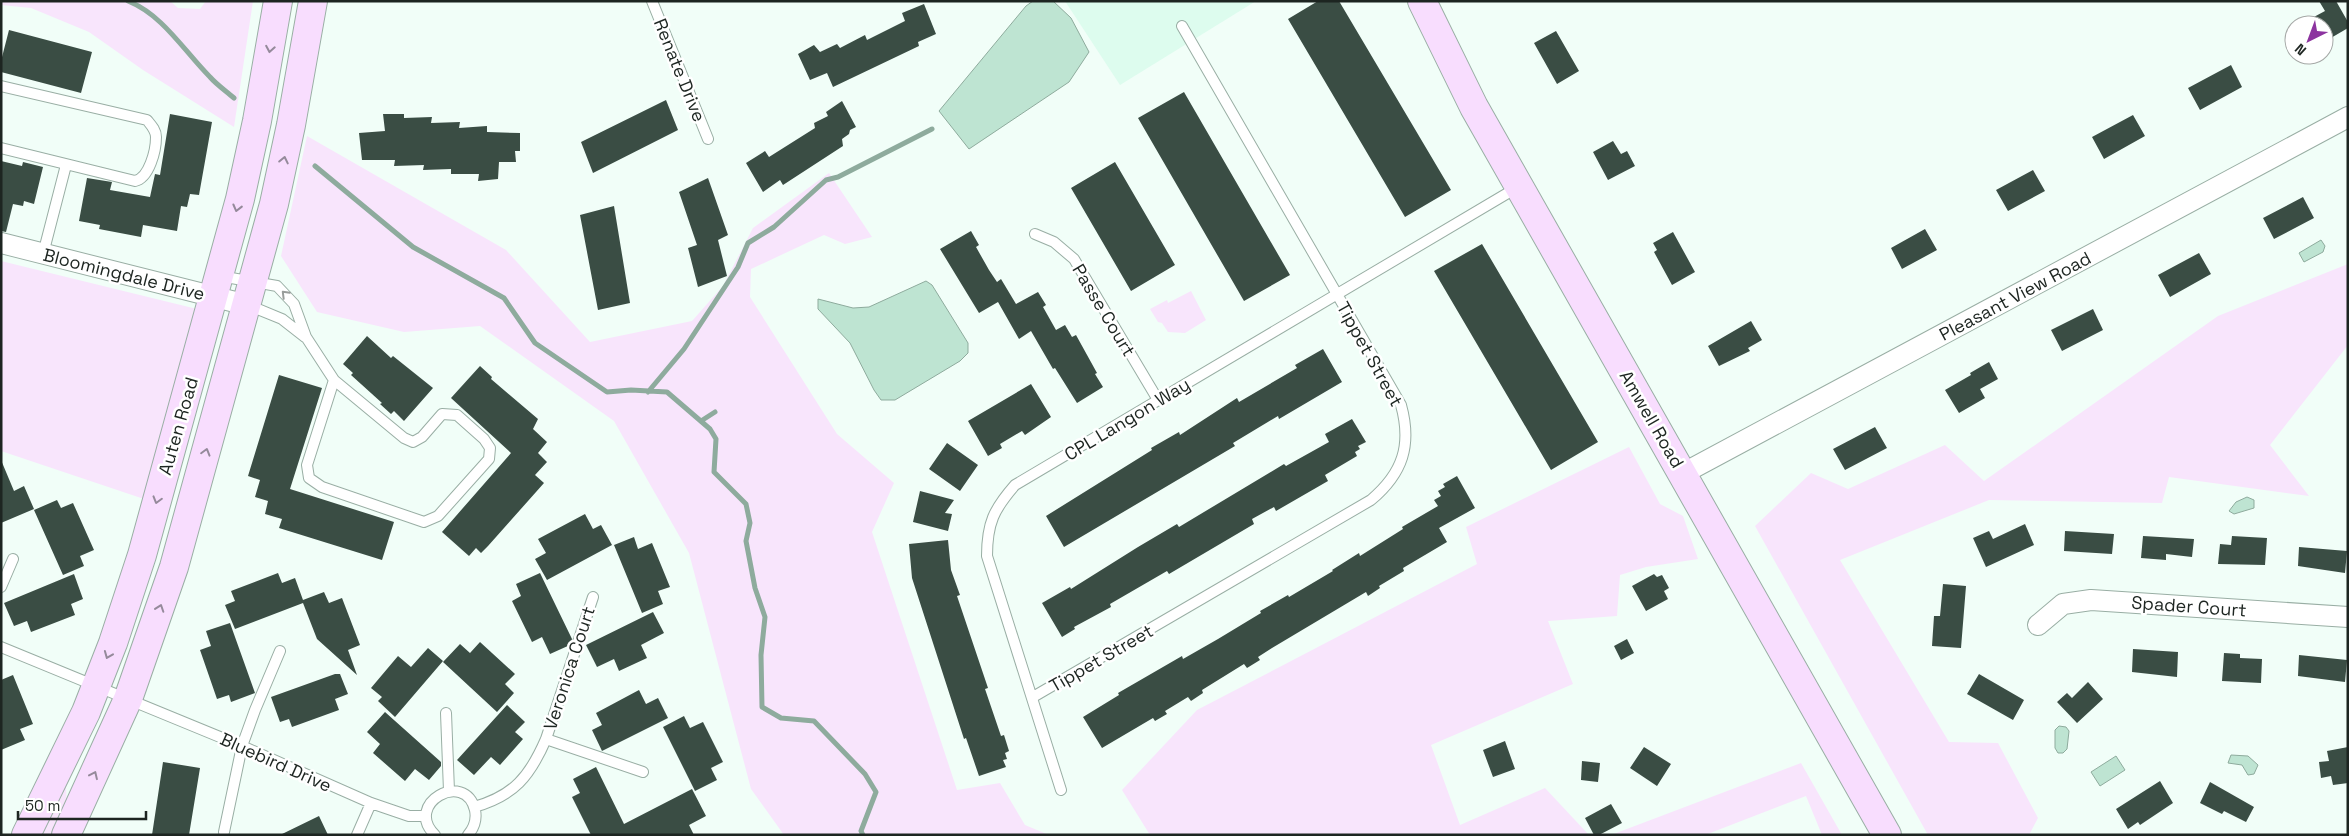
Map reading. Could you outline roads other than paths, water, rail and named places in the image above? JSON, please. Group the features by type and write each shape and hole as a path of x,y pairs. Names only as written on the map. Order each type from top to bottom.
{"street":[{"name":"Auten Road","path":"26,835 55,777 96,686 142,556 217,286 257,121 278,1"},
{"name":"Auten Road","path":"66,835 128,699 174,567 274,204 291,125 313,1"},
{"name":"Amwell Road","path":"1422,1 1474,107 1886,835"},
{"name":"Pleasant View Road","path":"1682,474 2348,116"},
{"name":"Bloomingdale Drive","path":"1,243 43,254 250,293"},
{"name":"Spader Court","path":"2038,625 2063,604 2091,600 2348,617"}],"lane":[{"name":"Renate Drive","path":"652,1 708,139"},
{"name":"Tippet Street","path":"1033,697 1371,500 1385,488 1395,474 1403,456 1405,422 1401,405 1182,26"},
{"path":"1,86 147,120 154,128 156,137 147,174 142,180 135,181 1,148"},
{"path":"43,254 66,165"},
{"name":"CPL Langon Way","path":"1062,790 987,556 987,535 998,504 1015,485 1519,186"},
{"name":"Passe Court","path":"1035,234 1054,242 1074,259 1158,400"},
{"path":"250,293 276,286 294,304 306,337 334,380 404,438 412,442 422,437 442,414 457,415 484,439 490,448 489,459 438,516 424,522 322,486 309,478 307,465 334,380"},
{"path":"250,293 306,337"},
{"path":"1,587 13,558"},
{"name":"Veronica Court","path":"546,739 593,597"},
{"name":"Bluebird Drive","path":"1,647 242,746 371,803 409,816 426,816"},
{"path":"224,832 242,746 280,652"},
{"path":"446,714 449,791"},
{"path":"474,808 492,803 509,793 521,782 537,760 546,739 643,772"},
{"path":"435,835 427,824 427,809 435,796 449,791 464,795 474,808 475,824 468,835"},
{"path":"357,835 371,803"}],"waterway":[{"path":"128,1 141,7 162,24 200,67 234,98"},
{"path":"648,392 684,349 738,267 748,243 774,227 826,180 838,177 932,129"},
{"path":"315,166 413,247 504,298 535,343 607,392 631,390 667,392 710,429 716,439 714,472 746,504 750,523 746,541 755,588 765,617 761,655 762,707 781,718 814,721 865,774 876,792 861,831 863,835"},
{"path":"701,421 715,412"}]}
